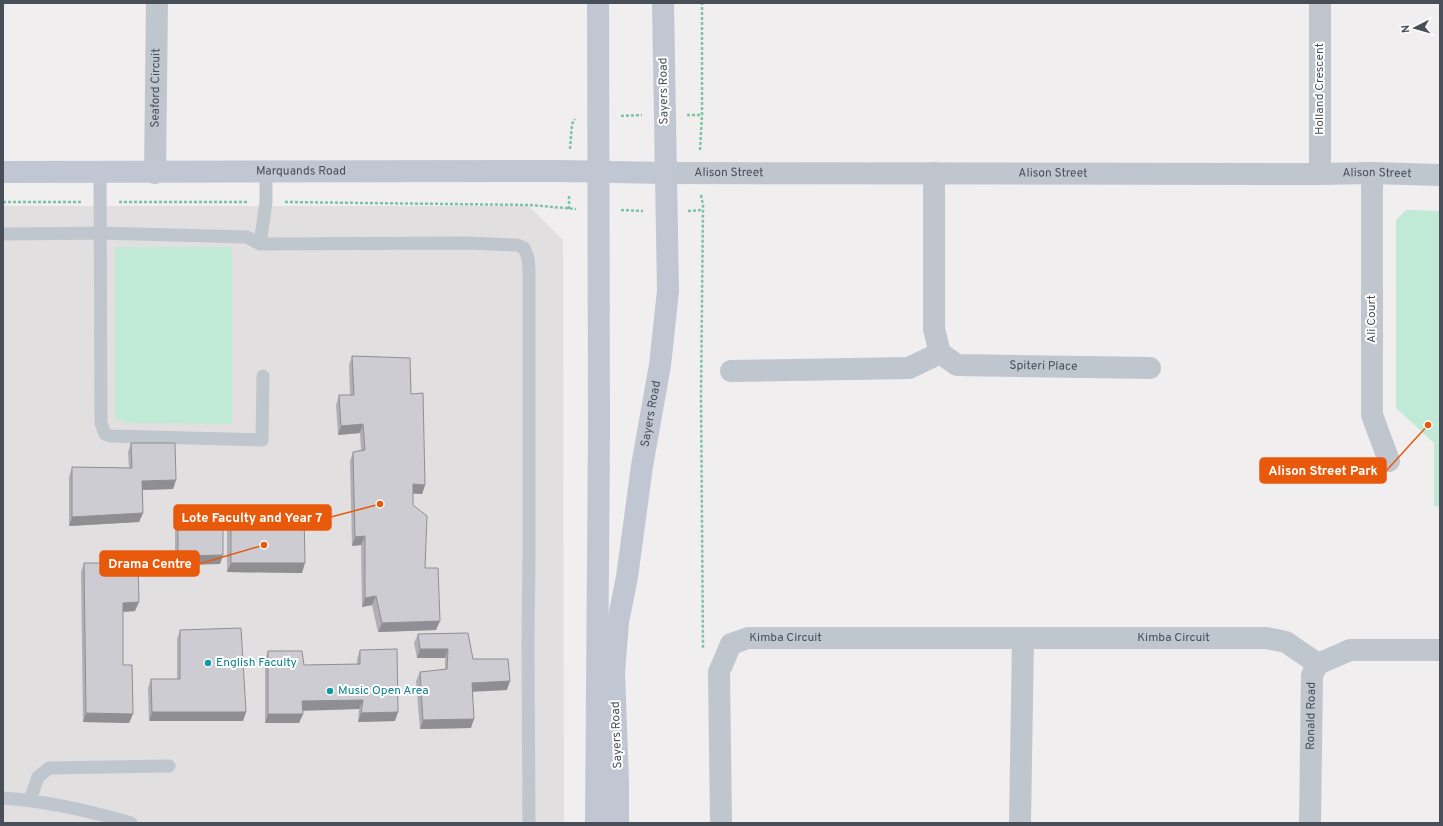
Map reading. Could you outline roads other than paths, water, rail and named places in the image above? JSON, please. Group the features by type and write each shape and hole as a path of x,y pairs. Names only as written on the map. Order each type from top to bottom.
{"main road":[{"name":"Sayers Road","path":"596,823 599,437 598,3"},
{"name":"Sayers Road","path":"618,823 614,672 618,622 627,577 642,466 660,365 668,291 663,3"},
{"name":"Marquands Road","path":"3,172 665,172"},
{"path":"608,823 608,717 614,672"}],"street":[{"name":"Seaford Circuit","path":"155,173 157,3"},
{"name":"Holland Crescent","path":"1320,3 1320,174"},
{"name":"Alison Street","path":"665,172 1372,173 1440,176"},
{"path":"731,370 909,368 940,353 934,329 934,173"},
{"name":"Ali Court","path":"1372,173 1372,415 1389,461"},
{"name":"Spiteri Place","path":"940,353 957,365 1150,368"},
{"name":"Kimba Circuit","path":"721,823 719,672 731,644 748,638 1266,638 1286,642 1318,664"},
{"path":"1020,823 1023,639"},
{"name":"Ronald Road","path":"1310,823 1312,675 1318,664 1350,650 1440,650"}],"lane":[{"path":"100,172 101,423 105,434 111,436 262,440 263,376"},
{"path":"260,244 266,202 266,172"},
{"path":"3,234 100,233 246,237 260,244 468,243 517,245 524,248 528,258 529,269 529,823"},
{"path":"30,800 38,776 49,768 169,766"},
{"path":"3,798 30,800 131,823"}],"place":[{"name":"Alison Street Park","path":"1428,425"},
{"name":"Lote Faculty and Year 7","path":"380,504"},
{"name":"Drama Centre","path":"264,545"},
{"name":"English Faculty","path":"208,663"},
{"name":"Music Open Area","path":"330,691"}]}
